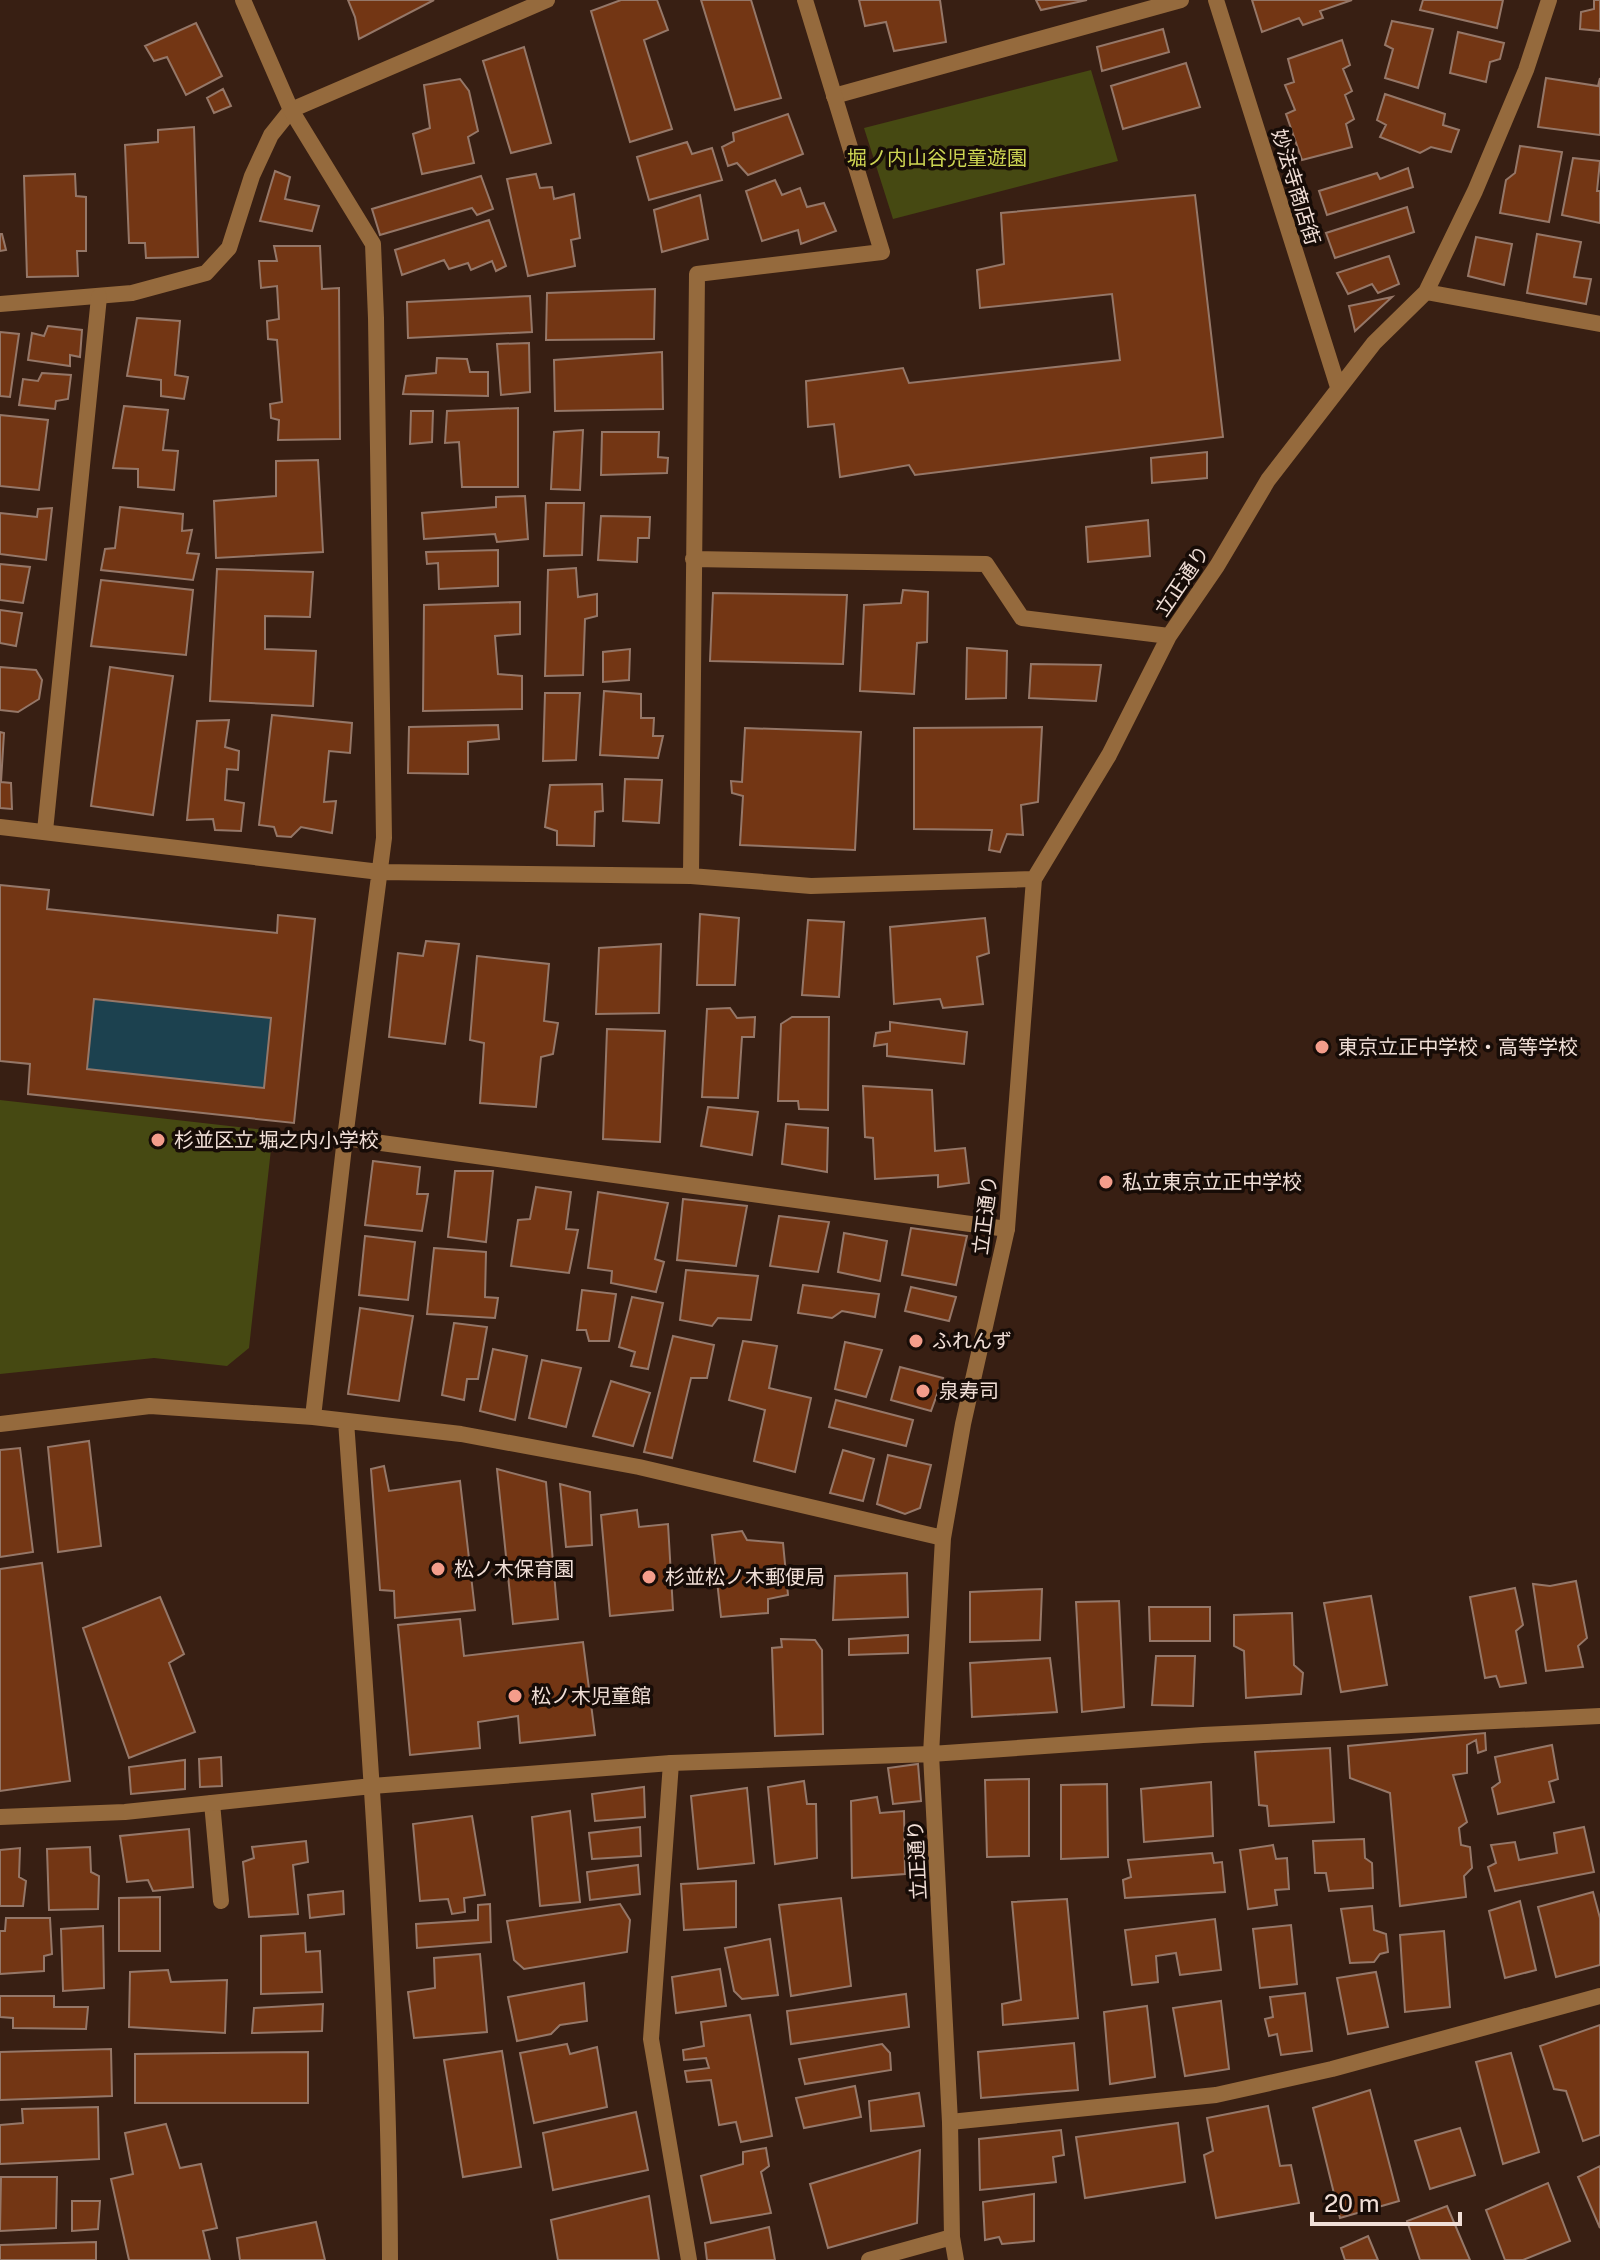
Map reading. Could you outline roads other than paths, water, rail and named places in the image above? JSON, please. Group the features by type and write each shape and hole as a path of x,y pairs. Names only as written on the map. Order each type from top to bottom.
{"street":[{"path":"243,0 291,110 373,244 384,838 313,1417"},
{"path":"0,304 132,293 206,273 229,248 252,176 271,135 291,110 547,0"},
{"path":"691,876 697,274 882,252 805,0"},
{"path":"834,96 1181,0"},
{"name":"妙法寺商店街","path":"1216,0 1338,387"},
{"name":"立正通り","path":"960,2258 952,2237 950,2122 931,1754 943,1538 963,1424 1007,1229 1034,879 1109,755 1169,636 1217,566 1268,480 1374,343 1426,292 1475,191 1526,70 1549,0"},
{"path":"1426,292 1600,324"},
{"path":"45,831 99,297"},
{"path":"693,559 986,564 1022,618 1169,636"},
{"path":"0,827 380,872 691,876 811,886 1034,879"},
{"path":"345,1138 1007,1229"},
{"path":"0,1424 150,1406 313,1417 461,1434 639,1467 943,1538"},
{"path":"346,1421 372,1786 390,2152 390,2260"},
{"path":"0,1817 125,1812 372,1786 671,1763 931,1754 1203,1735 1600,1716"},
{"path":"671,1763 651,2039 689,2260"},
{"path":"212,1803 221,1901"},
{"path":"950,2122 1216,2095 1332,2069 1600,1996"},
{"path":"869,2260 952,2237"}],"water":[{"path":"94,999 271,1018 264,1088 87,1069"}],"place":[{"name":"東京立正中学校・高等学校","path":"1322,1047"},
{"name":"杉並区立 堀之内小学校","path":"158,1140"},
{"name":"私立東京立正中学校","path":"1106,1182"},
{"name":"ふれんず","path":"916,1341"},
{"name":"泉寿司","path":"923,1391"},
{"name":"松ノ木保育園","path":"438,1569"},
{"name":"杉並松ノ木郵便局","path":"649,1577"},
{"name":"松ノ木児童館","path":"515,1696"}],"park label":[{"name":"堀ノ内山谷児童遊園","path":"937,158"}]}
